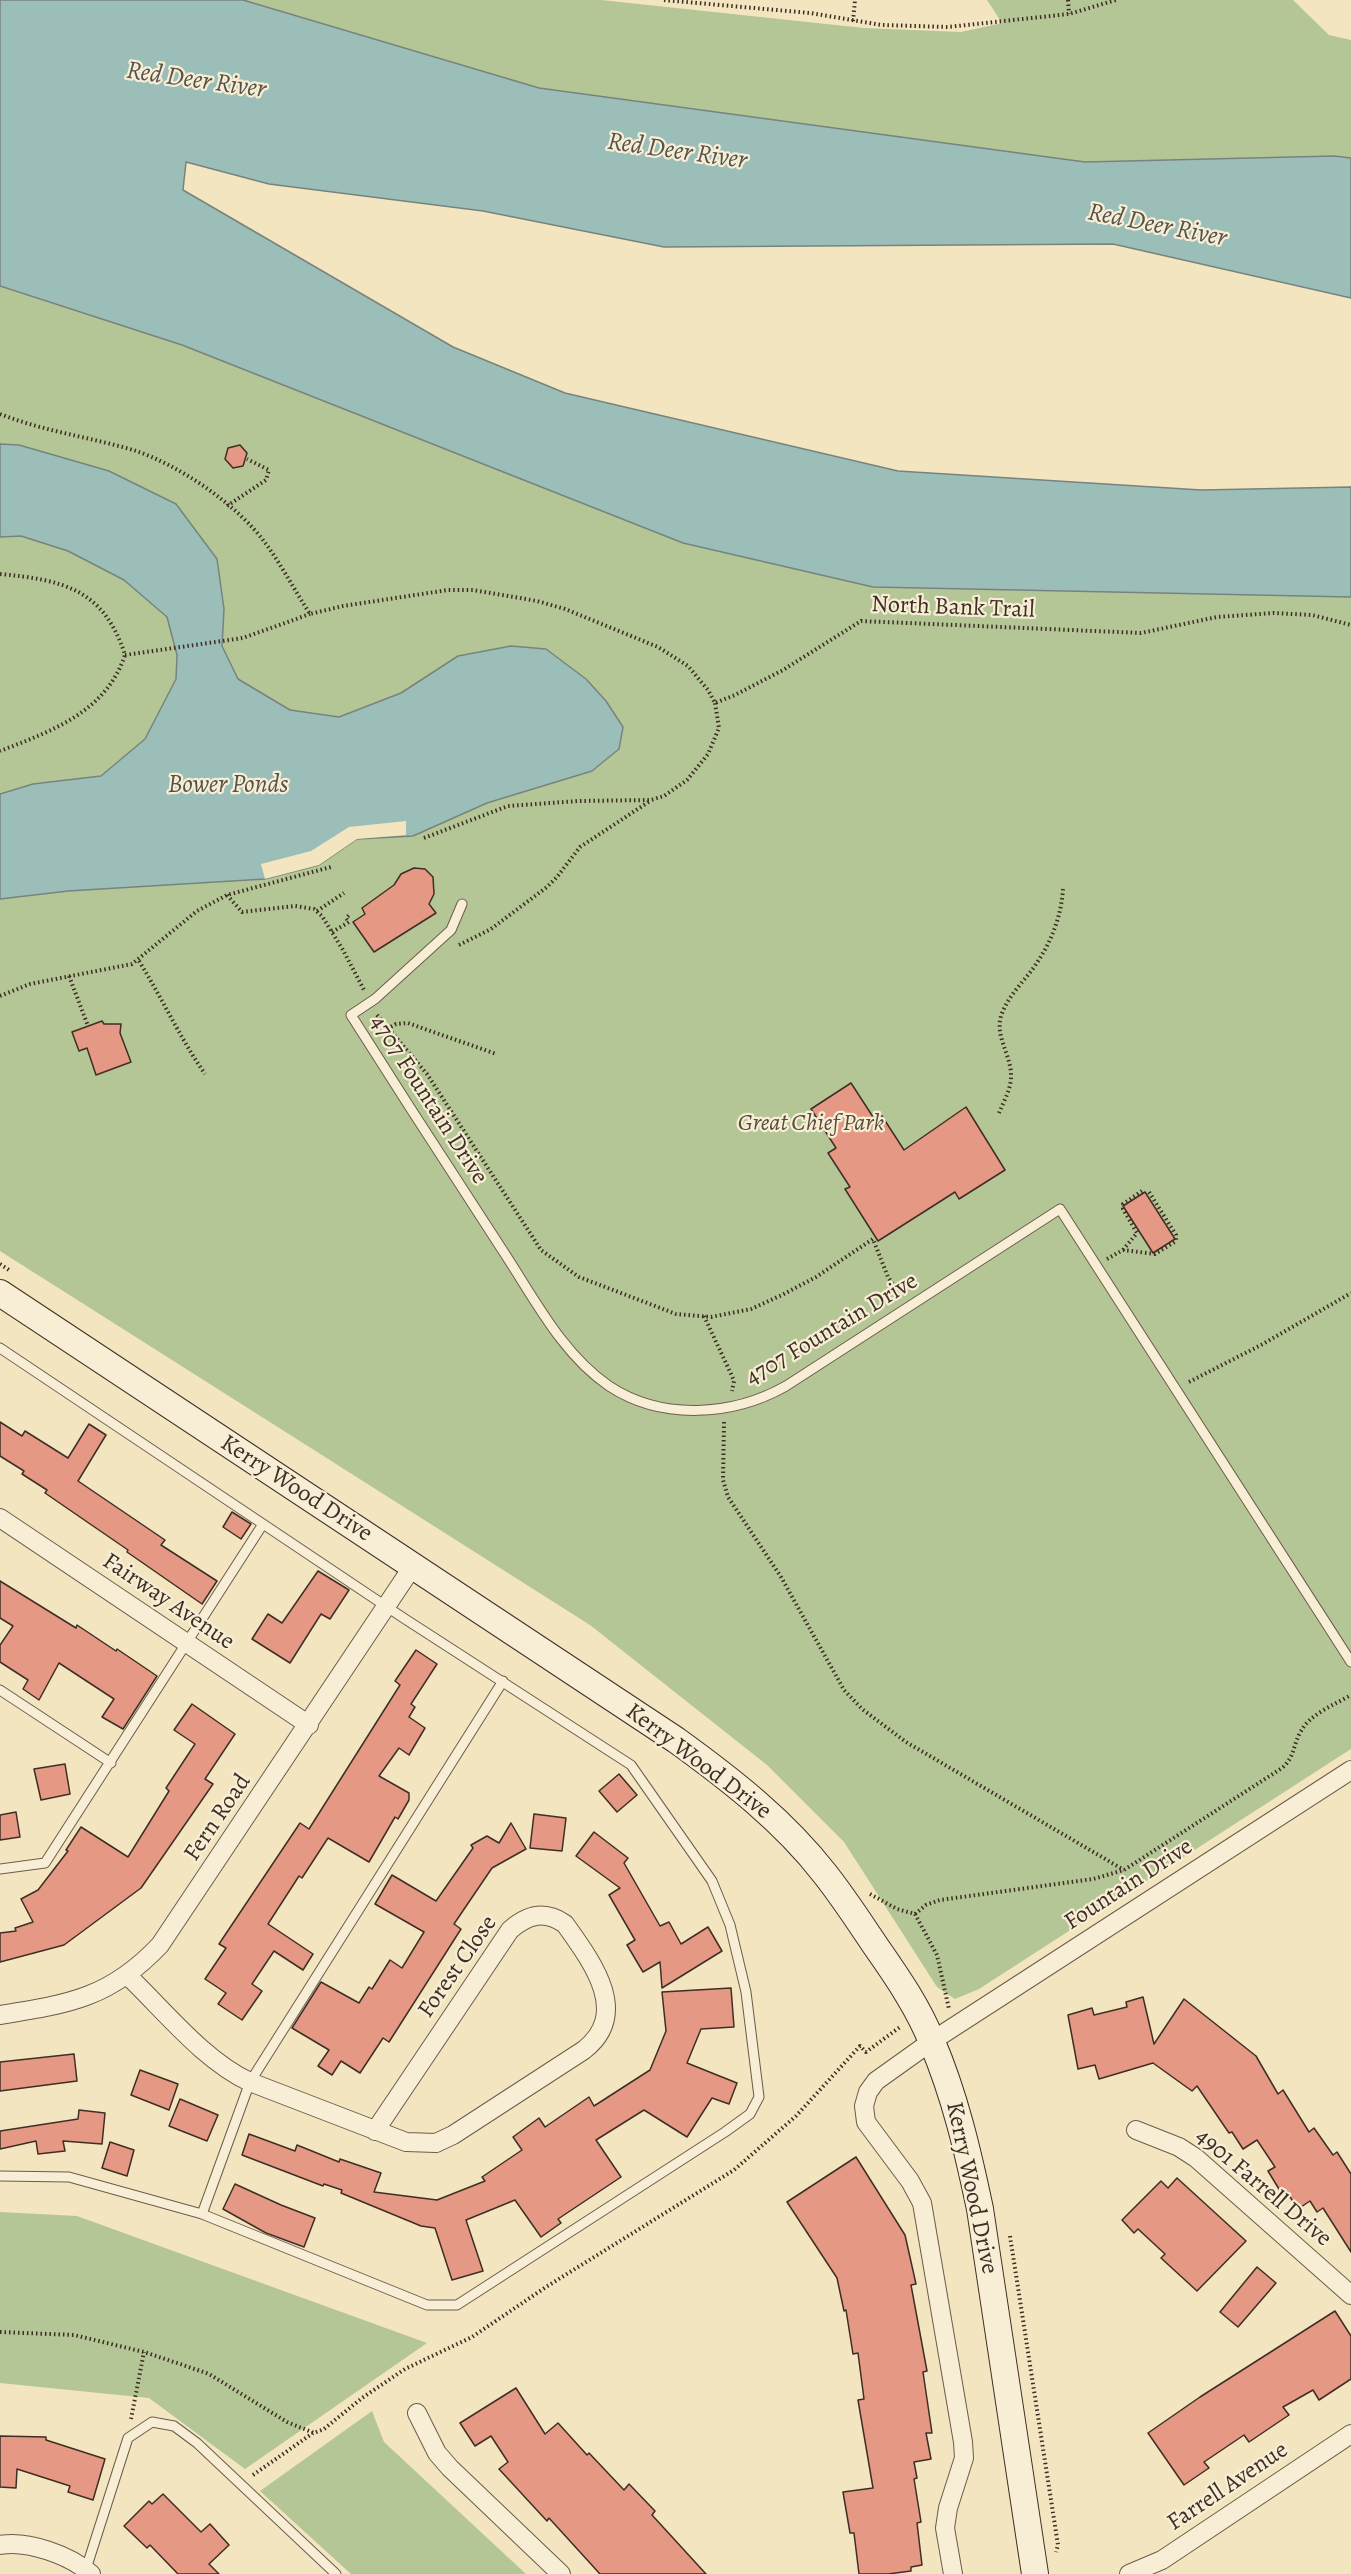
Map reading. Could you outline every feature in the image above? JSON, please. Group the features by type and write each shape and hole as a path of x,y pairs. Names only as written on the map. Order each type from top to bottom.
{"street":[{"name":"Kerry Wood Drive","path":"0,1293 676,1740 742,1789 790,1835 825,1873 919,2014 950,2088 980,2209 1035,2574"},
{"name":"Fairway Avenue","path":"0,1518 309,1725"},
{"name":"Fern Road","path":"0,2014 68,2004 98,1992 127,1975 147,1959 173,1928 413,1566"},
{"name":"Fountain Drive","path":"952,2574 945,2528 948,2508 964,2458 963,2442 922,2203 910,2181 866,2122 864,2106 868,2092 876,2081 932,2041 1351,1770"},
{"name":"Forest Close","path":"127,1975 212,2057 250,2082 406,2142 426,2144 444,2140 592,2044 604,2026 607,2003 598,1978 566,1924 556,1918 539,1915 529,1917 510,1930 375,2130"},
{"name":"4901 Farrell Drive","path":"1136,2130 1179,2147 1196,2158 1351,2295"},
{"path":"417,2414 437,2452 450,2468 561,2574"},
{"name":"Farrell Avenue","path":"1129,2574 1162,2560 1351,2434"},
{"path":"0,2545 11,2543 28,2545 54,2553 88,2572"}],"lane":[{"name":"4707 Fountain Drive","path":"462,904 451,930 370,1002 351,1015 535,1300 574,1354 601,1380 629,1396 679,1410 727,1408 760,1400 1060,1209 1351,1662"},
{"path":"0,1348 387,1606 631,1765 712,1881 730,1924 746,1992 759,2097 750,2114 616,2204 457,2305 427,2305 202,2214 69,2177 0,2176"},
{"path":"0,1869 45,1863 263,1524"},
{"path":"202,2214 250,2082 503,1681"},
{"path":"0,1690 111,1763"},
{"path":"88,2572 128,2438 152,2422 174,2426 197,2443 336,2574"}],"path":[{"path":"664,0 810,13 882,25 948,27 1069,14 1116,0"},
{"path":"853,21 855,0"},
{"path":"1068,0 1069,14"},
{"path":"0,414 23,423 157,458 202,486 252,527 266,544 310,614"},
{"path":"227,506 266,480 269,470 247,459"},
{"path":"0,574 30,577 54,583 96,603 114,627 125,655 117,674 96,703 87,710 55,729 0,751"},
{"path":"125,655 249,636 310,614 343,606 448,590 473,590 537,601 574,612 664,650 688,666 708,690 715,703 718,728 708,754 681,785 664,796 651,800 580,846 551,883 491,929 453,947"},
{"name":"North Bank Trail","path":"715,703 783,670 861,621 1141,633 1217,616 1274,613 1312,615 1351,625"},
{"path":"424,838 508,806 578,801 651,800"},
{"path":"0,996 30,984 132,964 183,921 227,895 331,867"},
{"path":"999,1113 1011,1076 1009,1060 999,1028 1002,1012 1010,997 1032,969 1058,922 1063,889"},
{"path":"317,911 344,893"},
{"path":"227,895 238,910 247,913 295,906 317,911 332,932 387,1029 427,1074 541,1250 579,1277 676,1314 711,1317 740,1312 764,1304 800,1287 873,1239 888,1277 907,1308"},
{"path":"332,932 349,922 346,918 349,915"},
{"path":"138,961 162,998 186,1046 205,1074"},
{"path":"69,976 88,1026"},
{"path":"387,1029 396,1024 408,1023 496,1054"},
{"path":"1096,1265 1123,1250 1137,1233 1123,1209 1123,1204 1142,1191"},
{"path":"1123,1250 1155,1254 1177,1240 1149,1192"},
{"path":"1176,1392 1189,1382 1263,1344 1351,1293"},
{"path":"704,1316 734,1381 724,1423 723,1480 728,1497 781,1577 844,1690 862,1709 906,1742 1124,1870"},
{"path":"946,1998 937,1955 915,1914 926,1905 951,1898 1094,1879 1124,1870 1282,1768 1293,1756 1299,1734 1306,1724 1351,1695"},
{"path":"128,2438 144,2352"},
{"path":"240,2484 314,2433"}],"green space":[{"path":"243,0 601,0 864,28 961,32 1002,23 987,0 1293,0 1329,35 1351,40 1351,158 1334,156 1085,162 539,88"},
{"name":"Great Chief Park","path":"0,286 182,345 683,543 873,587 1351,597 1351,1749 979,1989 955,1999 937,1987 844,1842 767,1765 590,1625 0,1251"},
{"path":"0,2212 77,2216 427,2343 245,2469 149,2398 0,2383"},
{"path":"372,2411 384,2442 526,2574 351,2574 260,2491"}],"water":[{"name":"Red Deer River","path":"0,0 243,0 539,88 1085,162 1334,156 1351,158 1351,298 1113,244 664,247 483,211 269,184 186,162 183,190 453,347 565,393 898,471 1201,490 1351,487 1351,597 873,587 683,543 182,345 0,286"},
{"name":"Bower Ponds","path":"0,444 19,445 109,471 176,504 217,559 224,609 222,646 238,679 290,710 339,717 401,693 458,656 511,646 546,649 586,679 606,701 623,727 619,749 592,771 487,803 413,836 357,839 319,865 265,879 68,891 0,899 0,794 33,784 101,776 145,739 176,679 177,655 167,617 124,580 68,551 21,536 0,537"}],"pier":[{"path":"406,821 406,835 357,839 319,865 265,879 261,864 311,851 349,827"}],"building":[{"path":"240,445 247,453 243,466 233,468 225,459 228,448"},
{"path":"414,868 425,869 433,877 434,894 429,904 436,913 374,952 353,922 365,914 362,908 394,885 401,874"},
{"path":"102,1021 104,1024 121,1024 120,1033 131,1062 96,1075 87,1048 79,1051 72,1032"},
{"path":"851,1083 875,1120 882,1116 904,1150 966,1107 1005,1170 959,1199 955,1192 878,1241 845,1189 850,1187 828,1153 836,1148 811,1109"},
{"path":"1145,1192 1175,1239 1153,1253 1123,1206"},
{"path":"0,1422 22,1436 25,1431 68,1458 89,1424 106,1435 78,1481 165,1540 161,1545 217,1581 202,1604 45,1493 47,1490 22,1474 24,1471 0,1456"},
{"path":"232,1512 251,1524 241,1539 223,1527"},
{"path":"318,1571 349,1590 330,1619 321,1614 290,1663 252,1639 268,1614 282,1623"},
{"path":"0,1581 76,1628 77,1625 116,1651 117,1649 157,1676 123,1729 102,1717 114,1699 59,1663 39,1700 23,1689 28,1680 0,1662 0,1645 13,1626 0,1618"},
{"path":"416,1650 437,1664 411,1704 415,1707 409,1717 425,1728 409,1755 399,1748 379,1776 409,1793 409,1800 398,1819 395,1817 369,1862 328,1838 302,1878 299,1876 268,1924 313,1954 303,1970 274,1951 252,1984 262,1991 242,2020 218,2004 226,1993 205,1979 226,1948 219,1944 300,1823 309,1829 400,1685 395,1681"},
{"path":"192,1704 235,1734 205,1779 213,1784 141,1888 64,1945 0,1962 0,1933 16,1931 15,1928 33,1922 21,1899 38,1890 68,1851 66,1850 81,1827 128,1857 169,1791 166,1788 195,1744 174,1730"},
{"path":"65,1764 70,1794 41,1800 34,1769"},
{"path":"619,1774 637,1795 617,1812 599,1791"},
{"path":"16,1812 20,1837 0,1840 0,1815"},
{"path":"534,1814 566,1818 562,1851 530,1848"},
{"path":"511,1823 526,1849 492,1868 454,1924 461,1929 389,2042 383,2038 360,2073 341,2061 332,2075 318,2066 329,2050 292,2028 321,1982 359,2003 369,1987 372,1989 390,1960 402,1968 424,1932 375,1904 392,1875 436,1901 473,1848 471,1845 487,1836 499,1843"},
{"path":"594,1832 628,1858 624,1863 660,1926 669,1922 681,1944 708,1927 722,1951 662,1988 660,1962 643,1972 627,1945 635,1940 609,1895 620,1888 576,1856"},
{"path":"731,1988 734,2027 701,2029 687,2063 737,2083 729,2104 712,2098 687,2137 644,2110 596,2140 621,2177 558,2219 561,2223 541,2237 515,2200 466,2220 483,2271 452,2280 435,2228 421,2226 341,2193 342,2190 324,2184 323,2186 242,2155 249,2134 295,2151 297,2145 339,2162 340,2159 381,2173 374,2192 437,2200 485,2181 482,2177 522,2150 513,2137 539,2118 545,2127 589,2097 594,2106 650,2070 666,2031 662,1992"},
{"path":"1143,1997 1154,2044 1184,1999 1256,2056 1278,2094 1283,2090 1309,2132 1314,2128 1333,2155 1337,2152 1351,2174 1351,2252 1323,2208 1317,2212 1310,2201 1298,2209 1286,2191 1282,2194 1268,2171 1275,2167 1257,2140 1243,2149 1232,2132 1229,2133 1197,2086 1192,2091 1153,2063 1099,2079 1095,2065 1078,2069 1068,2015 1092,2008 1094,2015 1127,2007 1126,2002"},
{"path":"74,2054 77,2081 0,2091 0,2062"},
{"path":"140,2070 178,2084 169,2110 131,2095"},
{"path":"180,2099 218,2115 207,2141 169,2126"},
{"path":"79,2110 105,2113 102,2144 63,2141 65,2151 38,2154 36,2141 0,2149 0,2131 78,2119"},
{"path":"110,2142 134,2150 127,2176 102,2168"},
{"path":"856,2157 905,2235 916,2284 911,2285 927,2371 923,2372 932,2433 926,2433 931,2459 914,2462 917,2478 914,2479 921,2522 917,2523 922,2565 911,2567 911,2571 888,2574 859,2574 854,2533 850,2533 843,2492 873,2488 858,2400 864,2399 858,2353 853,2354 846,2310 844,2311 837,2278 787,2202"},
{"path":"1177,2178 1246,2241 1197,2291 1161,2258 1165,2254 1138,2229 1134,2233 1122,2220 1161,2181 1168,2188"},
{"path":"235,2184 315,2218 304,2247 266,2233 223,2209"},
{"path":"1257,2267 1276,2283 1238,2327 1220,2312"},
{"path":"1335,2311 1351,2336 1351,2379 1319,2400 1313,2390 1283,2407 1289,2415 1249,2442 1244,2435 1204,2462 1209,2468 1184,2485 1148,2433"},
{"path":"516,2388 545,2434 558,2423 624,2490 629,2484 655,2511 652,2515 706,2574 600,2574 549,2518 547,2521 499,2469 508,2462 491,2436 475,2446 460,2423"},
{"path":"0,2436 46,2437 46,2440 105,2459 93,2500 68,2492 70,2486 17,2469 16,2488 0,2487"},
{"path":"163,2494 201,2532 210,2524 229,2545 209,2564 219,2574 178,2574 150,2545 147,2548 124,2526 149,2501 152,2504"}]}
